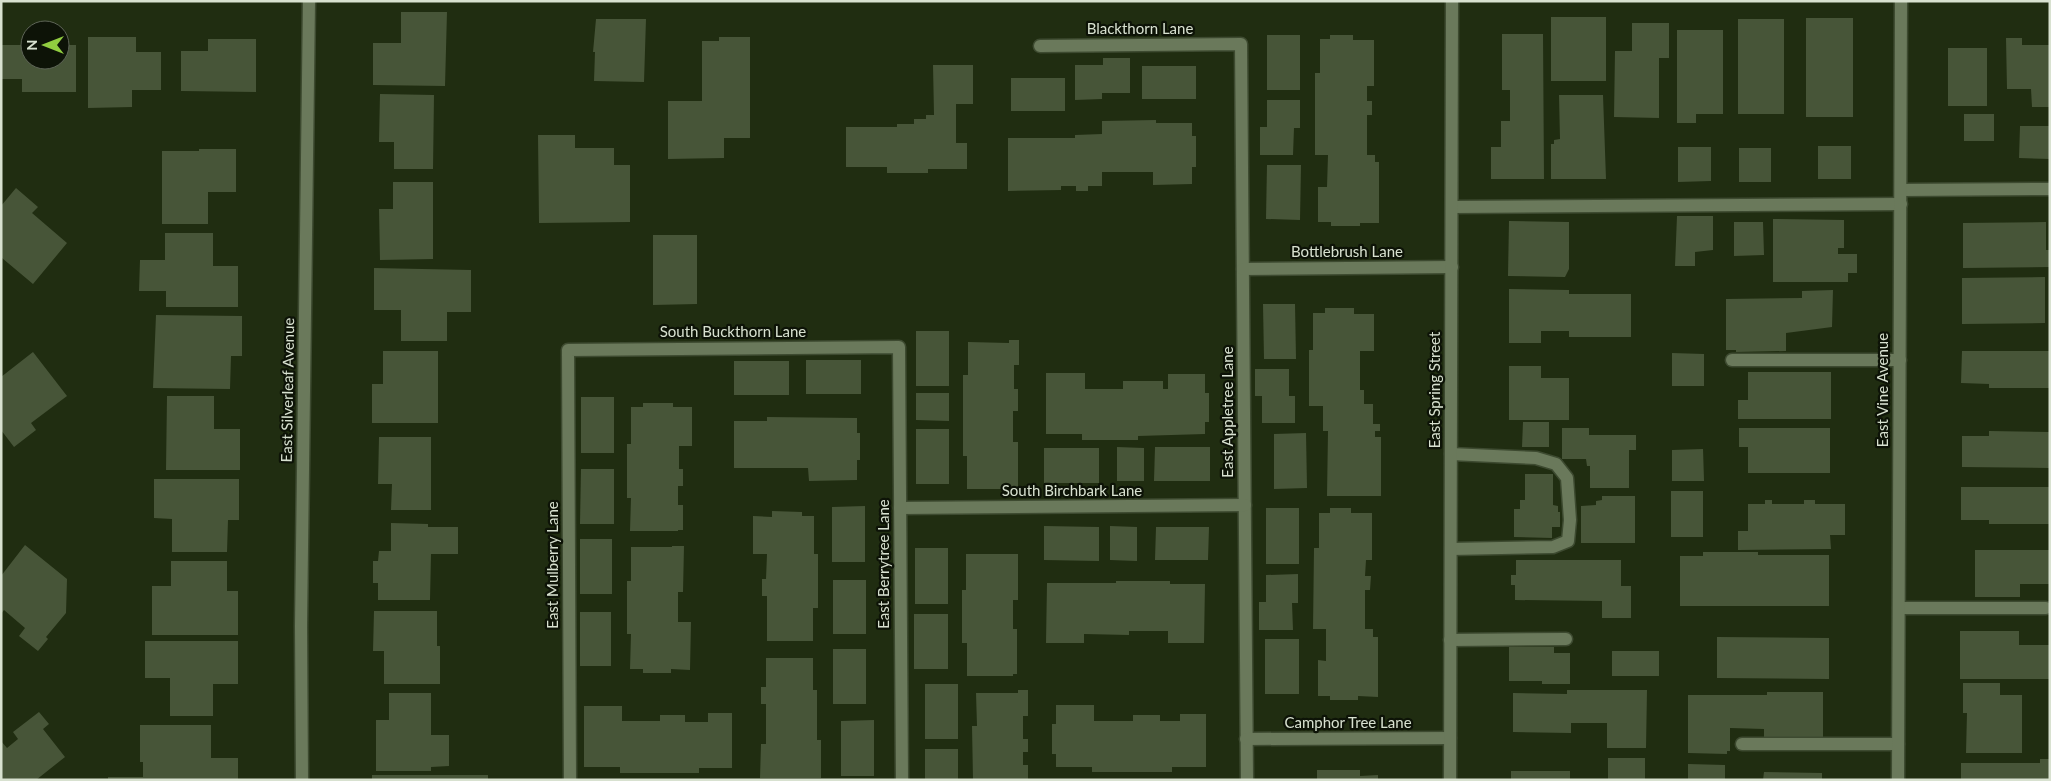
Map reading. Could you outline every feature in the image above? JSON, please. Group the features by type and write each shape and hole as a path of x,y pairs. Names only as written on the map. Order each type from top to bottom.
{"street":[{"name":"East Silverleaf Avenue","path":"302,780 309,1"},
{"name":"East Spring Street","path":"1450,780 1452,1"},
{"name":"East Vine Avenue","path":"1898,780 1902,1"},
{"name":"Blackthorn Lane","path":"1040,46 1241,44"},
{"name":"East Appletree Lane","path":"1241,44 1247,780"},
{"path":"1901,190 2050,189"},
{"path":"1452,207 1901,204"},
{"name":"Bottlebrush Lane","path":"1243,269 1452,267"},
{"name":"South Buckthorn Lane","path":"568,350 899,347"},
{"name":"East Berrytree Lane","path":"899,347 902,780"},
{"name":"East Mulberry Lane","path":"568,350 570,780"},
{"path":"1732,360 1900,360"},
{"path":"1451,454 1536,458 1556,464 1567,478 1570,520 1568,541 1553,547 1451,550"},
{"name":"South Birchbark Lane","path":"900,508 1245,506"},
{"path":"1899,608 2046,608"},
{"path":"1450,640 1566,639"},
{"name":"Camphor Tree Lane","path":"1246,739 1450,738"},
{"path":"1742,744 1898,744"}],"building":[{"path":"401,12 447,12 445,86 373,85 373,43 401,43"},
{"path":"1551,17 1606,17 1606,81 1551,81"},
{"path":"1806,18 1853,18 1853,117 1806,117"},
{"path":"596,19 646,19 644,82 594,81 595,52 593,52"},
{"path":"1738,19 1784,19 1784,114 1738,114"},
{"path":"1632,23 1669,23 1669,58 1659,58 1659,118 1614,117 1615,51 1632,51"},
{"path":"1677,30 1723,30 1723,114 1696,114 1696,123 1677,123"},
{"path":"1502,34 1543,34 1544,179 1491,179 1491,147 1501,147 1501,121 1510,121 1510,90 1502,90"},
{"path":"1267,35 1300,35 1300,90 1267,90"},
{"path":"1330,35 1353,35 1353,40 1374,40 1374,86 1367,86 1367,101 1372,101 1372,115 1367,115 1367,155 1375,155 1375,162 1379,162 1379,223 1360,223 1360,226 1331,226 1331,222 1318,222 1318,187 1327,187 1328,155 1315,155 1315,73 1320,73 1320,39 1330,39"},
{"path":"88,37 136,37 136,52 161,52 161,90 132,90 132,107 88,108"},
{"path":"719,37 750,37 750,138 724,138 724,158 668,159 668,101 702,101 702,41 719,41"},
{"path":"2006,38 2022,38 2022,45 2050,45 2050,107 2032,107 2031,89 2007,89"},
{"path":"208,39 256,39 256,92 181,91 181,51 208,51"},
{"path":"1,45 20,45 20,70 70,70 70,45 76,45 76,92 22,92 22,79 1,79"},
{"path":"1948,48 1987,48 1987,106 1948,106"},
{"path":"1103,58 1130,58 1130,93 1102,93 1102,99 1075,100 1075,65 1103,65"},
{"path":"933,65 973,65 973,104 956,104 956,143 967,143 967,169 928,169 928,173 887,173 887,167 846,167 846,127 897,127 897,124 914,124 914,119 926,119 926,115 934,115"},
{"path":"1142,66 1196,66 1196,99 1142,99"},
{"path":"1011,78 1065,78 1065,111 1011,111"},
{"path":"380,94 434,95 433,169 394,169 394,142 379,142"},
{"path":"1559,95 1603,95 1606,179 1551,179 1551,144 1554,144 1554,140 1560,139"},
{"path":"1267,100 1300,100 1300,128 1294,128 1293,155 1260,155 1260,127 1267,127"},
{"path":"1964,114 1994,114 1994,141 1964,141"},
{"path":"1156,120 1156,123 1192,123 1192,136 1196,136 1196,167 1192,167 1192,184 1153,185 1153,172 1102,172 1102,186 1088,186 1088,191 1076,191 1076,186 1061,186 1061,190 1008,191 1008,138 1075,138 1075,135 1102,134 1102,121"},
{"path":"2020,126 2050,126 2050,159 2019,158"},
{"path":"538,135 575,135 575,148 614,148 614,165 630,165 630,222 539,223"},
{"path":"1818,146 1851,146 1851,179 1818,179"},
{"path":"1678,147 1711,147 1711,181 1678,182"},
{"path":"1739,148 1771,148 1771,182 1739,182"},
{"path":"199,149 236,149 236,192 208,192 208,224 162,224 162,151 199,151"},
{"path":"1267,165 1301,165 1300,220 1266,219"},
{"path":"393,182 433,182 433,259 380,260 379,209 393,209"},
{"path":"16,188 38,207 32,213 67,243 33,284 1,259 1,206"},
{"path":"1677,216 1713,216 1713,250 1695,252 1695,266 1675,266"},
{"path":"1773,219 1844,220 1844,248 1838,248 1838,254 1857,254 1857,273 1848,273 1848,282 1773,282"},
{"path":"1509,221 1569,222 1569,269 1565,277 1508,276"},
{"path":"1734,222 1763,222 1764,255 1734,256"},
{"path":"2046,222 2046,250 2050,250 2050,267 1963,268 1963,223"},
{"path":"165,233 213,233 213,266 238,266 238,307 166,307 166,291 139,291 140,260 165,260"},
{"path":"653,235 697,235 697,304 653,305"},
{"path":"374,268 471,270 471,312 447,312 447,341 401,341 401,310 374,310"},
{"path":"2045,277 2045,323 1962,324 1962,278"},
{"path":"1509,289 1569,290 1569,294 1631,294 1631,337 1569,337 1569,331 1541,331 1541,343 1509,343"},
{"path":"1833,290 1832,327 1786,333 1786,351 1736,352 1736,350 1726,350 1726,299 1802,298 1802,291"},
{"path":"1263,304 1295,304 1296,359 1264,359"},
{"path":"1325,308 1354,308 1354,314 1374,314 1374,351 1360,351 1360,390 1364,390 1364,404 1373,404 1373,424 1380,424 1380,431 1375,431 1375,437 1381,437 1381,496 1327,496 1328,431 1323,431 1323,406 1309,406 1309,350 1313,350 1313,313 1325,313"},
{"path":"156,315 242,316 242,356 231,356 230,389 153,388"},
{"path":"916,331 949,331 949,386 916,386"},
{"path":"1009,340 1019,340 1019,365 1014,365 1014,389 1018,389 1018,411 1013,411 1013,442 1018,442 1018,489 967,489 967,456 963,456 963,375 968,375 968,342 1009,343"},
{"path":"383,351 438,351 438,423 372,423 372,384 383,384"},
{"path":"1962,351 2050,351 2050,388 1989,388 1989,384 1961,383"},
{"path":"33,352 67,396 31,423 36,430 14,447 1,430 1,377"},
{"path":"1672,353 1704,354 1704,386 1672,386"},
{"path":"806,360 861,360 861,394 806,394"},
{"path":"734,361 789,361 789,395 734,395"},
{"path":"1509,366 1541,366 1541,378 1569,378 1569,420 1509,420"},
{"path":"1255,369 1289,369 1289,396 1295,396 1295,423 1262,423 1262,396 1255,396"},
{"path":"1748,372 1831,372 1831,419 1738,419 1738,400 1748,400"},
{"path":"1046,373 1085,373 1085,389 1123,389 1123,381 1163,381 1163,389 1168,389 1168,374 1205,374 1205,393 1209,393 1209,422 1205,422 1205,434 1138,436 1138,440 1082,440 1082,434 1046,434"},
{"path":"916,393 949,393 949,421 916,420"},
{"path":"167,396 214,396 214,429 240,429 240,470 166,470"},
{"path":"581,397 614,397 614,453 581,453"},
{"path":"643,403 673,403 673,407 692,407 692,446 679,446 679,469 683,469 683,486 678,486 678,505 683,505 683,530 630,531 631,498 627,498 627,444 631,444 631,407 643,407"},
{"path":"767,417 857,418 857,433 860,433 860,460 857,460 857,480 809,481 808,468 734,468 734,421 767,421"},
{"path":"1523,422 1549,422 1549,447 1522,447"},
{"path":"1562,428 1589,428 1589,435 1636,435 1636,450 1629,450 1629,488 1590,488 1590,466 1587,466 1586,459 1562,459"},
{"path":"1739,428 1830,428 1830,473 1748,473 1748,447 1739,447"},
{"path":"916,429 949,429 949,484 916,484"},
{"path":"1989,431 2050,432 2050,468 1962,467 1962,436 1989,436"},
{"path":"1306,433 1307,488 1274,489 1274,434"},
{"path":"379,437 431,437 431,510 391,510 392,484 378,484"},
{"path":"1117,447 1144,448 1144,481 1117,481"},
{"path":"1155,447 1210,447 1210,481 1154,481"},
{"path":"1044,448 1099,448 1099,483 1044,483"},
{"path":"1703,449 1704,481 1672,481 1672,450"},
{"path":"581,469 614,469 614,524 580,524"},
{"path":"1525,474 1553,474 1553,505 1558,506 1558,512 1560,512 1560,527 1552,527 1552,538 1514,537 1514,509 1520,509 1520,500 1525,500"},
{"path":"154,479 239,479 239,520 228,520 227,552 172,552 172,519 154,518"},
{"path":"1961,487 2050,487 2050,524 1989,524 1989,520 1961,520"},
{"path":"1671,491 1703,491 1703,537 1671,537"},
{"path":"1602,496 1635,496 1635,543 1581,543 1581,506 1596,505 1596,501 1602,500"},
{"path":"1765,500 1772,500 1772,504 1804,504 1804,500 1815,500 1815,504 1845,504 1845,535 1830,535 1831,549 1738,550 1738,531 1748,531 1748,504 1765,504"},
{"path":"865,506 865,562 832,562 832,507"},
{"path":"1266,508 1299,508 1299,564 1266,564"},
{"path":"1330,508 1351,508 1351,513 1372,513 1372,560 1366,560 1365,576 1371,576 1370,590 1365,590 1365,629 1373,629 1373,637 1378,637 1378,697 1358,696 1358,700 1330,700 1330,696 1318,696 1318,660 1326,661 1326,629 1313,629 1314,548 1319,548 1319,513 1330,513"},
{"path":"772,511 802,512 802,516 814,516 814,554 818,554 818,608 813,608 813,641 767,641 767,596 762,596 762,579 766,579 767,554 753,554 753,516 772,517"},
{"path":"391,523 428,524 428,527 458,527 458,554 431,554 430,600 378,600 378,583 373,583 373,561 378,561 379,551 391,551"},
{"path":"1044,526 1099,527 1099,561 1044,560"},
{"path":"1110,526 1137,527 1137,561 1110,560"},
{"path":"1156,527 1209,527 1208,560 1155,560"},
{"path":"580,539 612,539 612,594 580,594"},
{"path":"25,545 67,579 66,613 46,637 48,639 38,651 19,636 25,628 4,610 1,614 1,576"},
{"path":"684,546 683,592 678,592 678,622 691,622 690,670 671,669 671,673 643,673 643,669 630,669 631,634 627,634 627,581 631,581 631,547"},
{"path":"915,548 948,548 948,604 915,604"},
{"path":"1975,550 2050,550 2050,584 2020,584 2020,597 1975,597"},
{"path":"1703,552 1758,552 1758,555 1829,555 1829,606 1680,606 1680,556 1703,556"},
{"path":"966,554 1018,554 1018,600 1013,600 1013,629 1017,629 1017,674 1013,674 1013,676 967,676 967,643 962,643 962,590 966,590"},
{"path":"1516,560 1621,560 1621,586 1631,586 1631,618 1602,618 1602,601 1515,600 1515,585 1511,585 1511,575 1516,575"},
{"path":"171,561 227,561 227,591 238,591 238,635 152,635 152,586 171,586"},
{"path":"1298,574 1298,603 1292,603 1293,630 1259,630 1259,602 1266,602 1266,575"},
{"path":"833,580 866,580 866,634 833,634"},
{"path":"1116,581 1170,581 1170,584 1205,584 1204,643 1168,643 1168,631 1129,631 1129,635 1084,634 1084,643 1046,643 1047,583 1116,583"},
{"path":"374,611 437,611 437,646 440,646 440,684 384,684 384,651 373,651"},
{"path":"580,612 611,612 611,666 580,666"},
{"path":"914,614 948,614 948,669 914,669"},
{"path":"1960,631 2019,631 2019,645 2050,645 2050,679 1960,679"},
{"path":"1717,637 1829,638 1829,679 1717,678"},
{"path":"1265,639 1299,639 1299,694 1265,694"},
{"path":"145,641 238,641 238,684 213,684 213,716 170,716 170,678 145,678"},
{"path":"1509,647 1554,647 1554,653 1570,653 1570,684 1542,684 1542,681 1509,681"},
{"path":"833,649 866,649 866,704 833,704"},
{"path":"1612,651 1659,651 1659,676 1612,676"},
{"path":"766,658 813,658 813,690 817,690 817,740 821,740 821,778 760,778 761,744 766,744 766,704 761,704 761,687 766,687"},
{"path":"1963,683 2000,683 2000,695 2022,695 2022,753 1966,753 1967,713 1963,713"},
{"path":"925,684 958,684 958,739 925,739"},
{"path":"1018,690 1028,690 1028,716 1023,716 1023,739 1028,739 1028,752 1023,752 1023,765 1028,765 1028,780 973,780 972,726 977,726 976,693 1018,693"},
{"path":"1567,690 1647,690 1646,748 1607,748 1607,723 1571,723 1571,733 1513,732 1513,693 1567,694"},
{"path":"1767,692 1823,692 1823,739 1764,739 1764,729 1730,728 1730,751 1727,751 1727,754 1688,753 1688,695 1767,695"},
{"path":"389,693 431,693 431,735 449,735 449,766 431,767 431,771 376,771 376,720 389,720"},
{"path":"1056,705 1094,705 1094,721 1133,721 1133,715 1160,715 1160,721 1180,721 1180,714 1206,714 1206,767 1172,767 1172,772 1092,772 1092,767 1056,767 1056,754 1052,754 1052,724 1056,724"},
{"path":"584,706 622,706 622,721 660,721 660,715 685,715 685,722 708,722 708,713 732,713 732,768 699,768 699,773 620,773 620,767 584,767"},
{"path":"39,712 49,724 43,729 65,757 36,780 1,780 1,741 7,748 18,739 13,732"},
{"path":"874,720 874,776 841,776 841,721"},
{"path":"140,725 211,725 211,758 238,758 238,780 108,780 108,777 143,777 143,762 140,762"},
{"path":"925,749 958,749 958,780 925,780"},
{"path":"1608,758 1645,758 1645,780 1608,780"},
{"path":"2040,759 2050,759 2050,780 1961,780 1961,763 2040,763"},
{"path":"1688,764 1725,765 1725,780 1688,780"},
{"path":"1317,770 1360,770 1360,776 1378,775 1378,780 1317,780"},
{"path":"1511,771 1570,771 1570,780 1511,780"},
{"path":"1764,772 1822,773 1822,780 1763,780"},
{"path":"372,775 488,775 488,780 372,780"}]}
